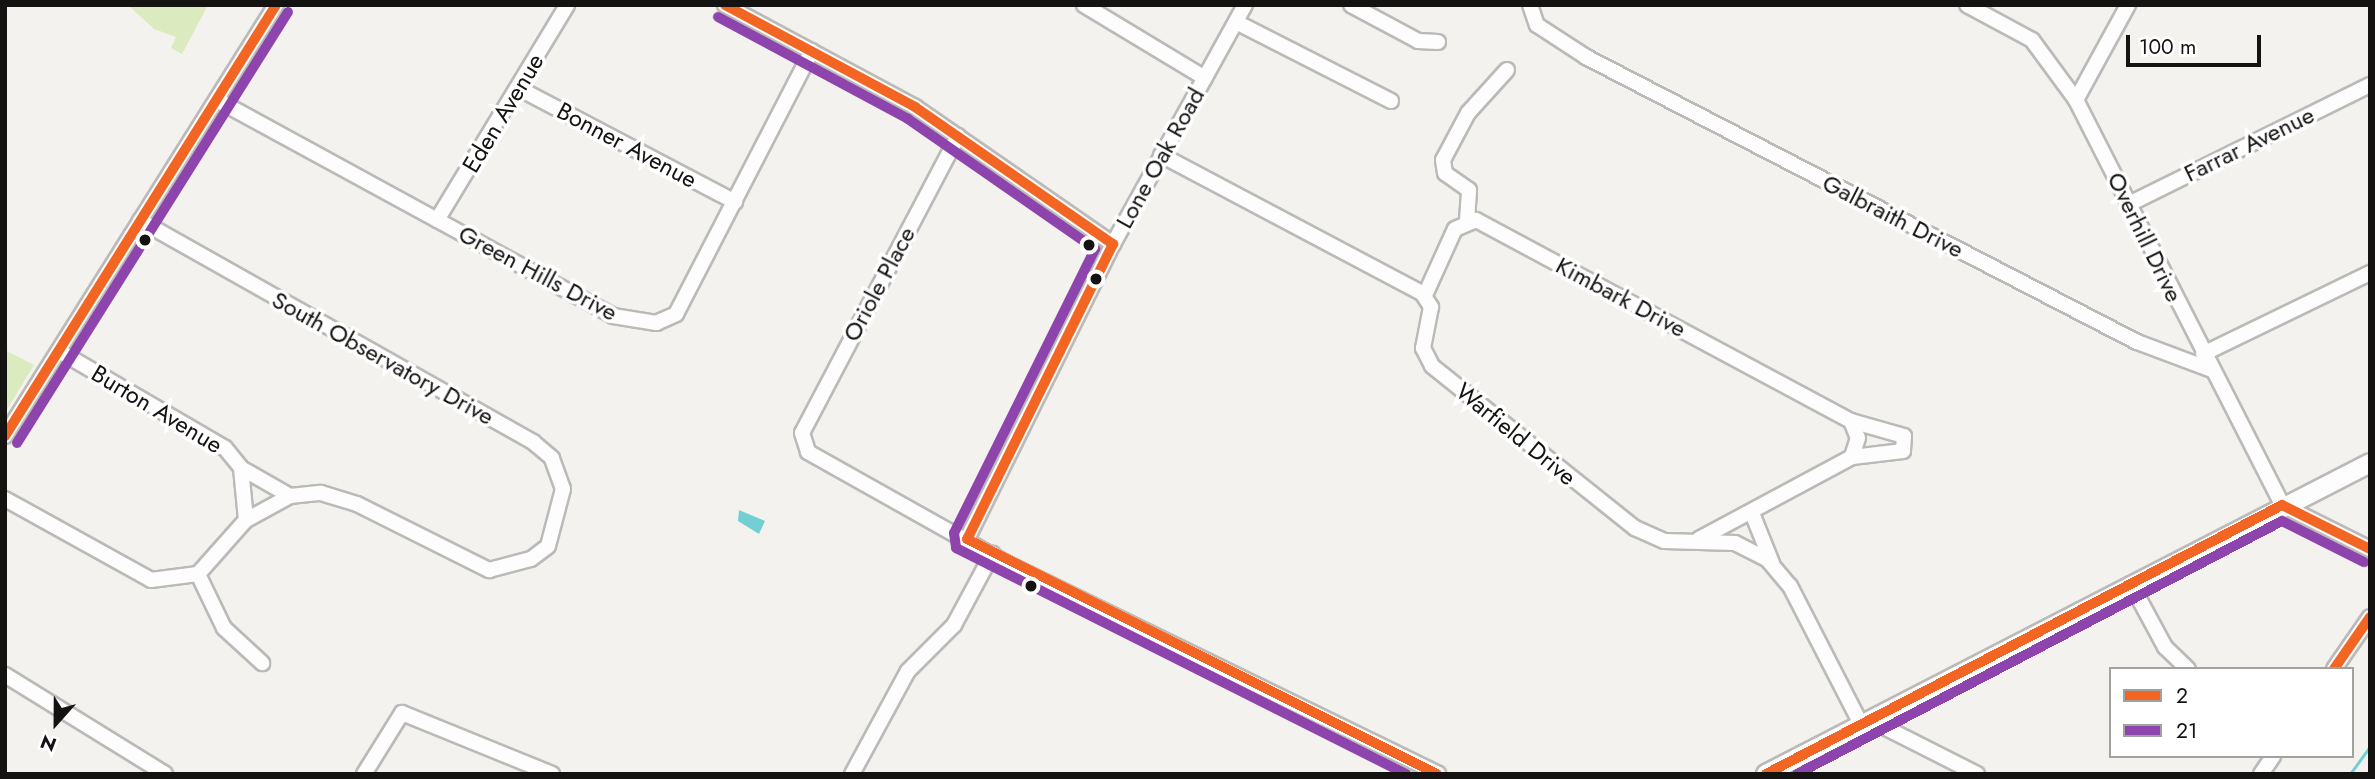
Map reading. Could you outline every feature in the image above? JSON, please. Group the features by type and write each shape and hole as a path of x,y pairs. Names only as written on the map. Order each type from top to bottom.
{"main road":[{"path":"1766,774 2282,505 2370,463"}],"street":[{"path":"5,436 219,101 276,5"},
{"name":"Eden Avenue","path":"437,220 520,89 567,5"},
{"path":"725,5 812,51 958,136 1113,244"},
{"path":"1084,5 1205,78"},
{"name":"Lone Oak Road","path":"967,539 1113,244 1245,5"},
{"path":"1351,5 1418,41 1438,42"},
{"name":"Galbraith Drive","path":"1530,5 1537,25 1578,52 2137,342 2212,370"},
{"name":"Overhill Drive","path":"1967,5 2032,40 2076,100 2282,505"},
{"path":"2076,100 2128,5"},
{"path":"1236,22 1391,101"},
{"name":"Green Hills Drive","path":"219,101 613,316 656,323 676,314 812,51"},
{"path":"1161,155 1424,295 1452,233 1467,220 1469,190 1443,171 1443,160 1468,113 1507,70"},
{"name":"Farrar Avenue","path":"2129,204 2370,85"},
{"name":"Bonner Avenue","path":"520,89 735,202"},
{"name":"Oriole Place","path":"958,136 802,433 808,452 967,539"},
{"name":"Kimbark Drive","path":"1467,220 1851,421 1896,430 1906,444 1899,453 1852,457 1752,513 1697,540"},
{"name":"South Observatory Drive","path":"140,221 533,442 552,458 563,489 551,536 531,559 489,570 357,504 321,493 290,496"},
{"path":"2203,354 2370,273"},
{"name":"Warfield Drive","path":"1424,295 1431,311 1424,352 1436,369 1635,528 1664,541 1735,543 1772,563"},
{"name":"Burton Avenue","path":"59,351 197,428 242,468 246,520"},
{"path":"1851,421 1858,432 1852,457"},
{"path":"242,468 290,496"},
{"path":"5,499 155,580 198,574 246,520 290,496"},
{"path":"2282,505 2370,549"},
{"path":"1752,513 1772,563 1866,722 1977,774"},
{"path":"967,539 992,554 1438,774"},
{"path":"852,774 908,671 954,625 992,554"},
{"path":"198,574 224,628 262,663"},
{"path":"2131,584 2165,647 2186,667"},
{"path":"2335,667 2370,617"},
{"path":"5,675 164,774"},
{"path":"364,774 393,719 414,715 552,774"},
{"path":"2261,774 2272,758"}],"green space":[{"path":"128,5 208,5 182,54 171,48 176,37 154,29"},
{"path":"5,350 34,365 5,413"}],"water":[{"path":"739,510 765,521 759,534 738,521"}],"waterway":[{"path":"2350,774 2370,746"}],"transit line":[{"name":"2","path":"5,436 276,5"},
{"name":"2","path":"725,5 915,107 1113,244 967,539 1437,774"},
{"name":"21","path":"17,443 288,12"},
{"name":"21","path":"718,17 908,119 1095,249 954,533 956,548 1406,774"},
{"name":"2","path":"1766,774 2282,505 2370,549"},
{"name":"21","path":"1797,774 2282,521 2364,562"},
{"name":"2","path":"2335,667 2370,617"}]}
